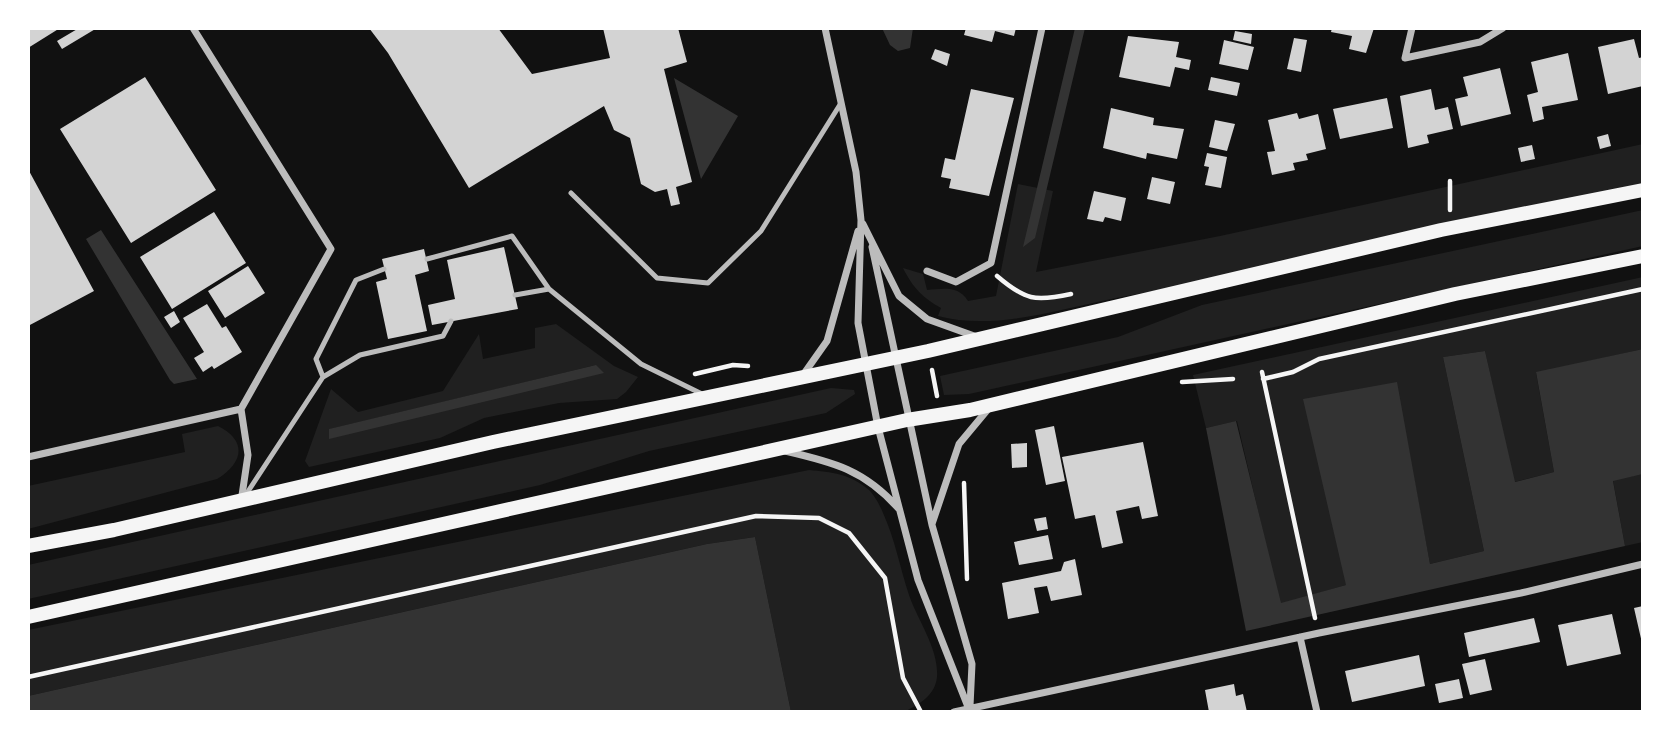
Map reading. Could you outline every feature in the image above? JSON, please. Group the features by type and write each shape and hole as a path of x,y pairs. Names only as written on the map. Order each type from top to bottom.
{"main road":[{"path":"28,546 241,502 493,442 866,364 1441,230 1643,190"},
{"path":"28,617 907,420 942,416 1455,294 1643,256"}],"street":[{"path":"192,28 331,249 241,409 248,455 241,502"},
{"path":"825,28 856,172 861,220 858,323 878,427 918,580 970,711"},
{"path":"927,271 956,282 991,263 1042,28"},
{"path":"1412,28 1405,58 1480,43 1503,28"},
{"path":"861,220 899,296 927,319 979,338"},
{"path":"801,378 827,341 861,220"},
{"path":"873,247 907,420 932,525 972,664 970,711"},
{"path":"932,525 959,444 993,404"},
{"path":"28,457 241,409"},
{"path":"777,449 839,464 881,488 900,511"},
{"path":"954,712 970,711 1300,637 1521,593 1643,564"},
{"path":"1300,637 1317,712"}],"lane":[{"path":"571,194 657,278 708,283 761,231 841,103"},
{"path":"426,260 512,236 549,289 641,364 708,397"},
{"path":"323,377 316,359 356,280 384,269"},
{"path":"515,295 549,289"},
{"path":"241,502 323,377 360,355 443,337 451,321"}],"path":[{"path":"1450,181 1450,213"},
{"path":"985,266 1018,292 1037,300 1083,291"},
{"path":"1263,379 1293,372 1319,359 1643,289"},
{"path":"1262,372 1315,619"},
{"path":"1177,382 1233,379"},
{"path":"964,471 966,577 970,589"},
{"path":"28,677 755,516 793,515 819,519 849,533 885,578 903,678 921,712"}],"shaded area":[{"path":"882,28 913,28 910,48 898,51 890,45"},
{"path":"1075,28 1085,28 1035,238 1023,247"},
{"path":"674,78 738,116 701,179"},
{"path":"1643,144 1643,184 1314,258 1027,317 982,321 938,316 941,308 919,292 903,268 923,274 927,290 955,290 968,301 996,296 1018,184 1053,191 1036,272 1220,236"},
{"path":"1643,210 1643,246 969,394 944,395 940,376 1118,337 1202,305"},
{"path":"101,230 197,379 174,384 170,380 86,239"},
{"path":"1643,277 1643,349 1536,373 1554,472 1514,482 1485,351 1443,357 1484,551 1430,564 1396,383 1346,585 1280,604 1237,421 1206,428 1193,375"},
{"path":"556,324 614,366 638,377 617,399 559,403 484,418 440,438 309,467 305,461 331,389 358,412 443,391 479,334 483,359 535,348 535,328","holes":["596,365 330,438 330,429"]},
{"path":"1643,349 1643,474 1613,481 1625,546 1246,631 1206,428 1236,421 1281,603 1346,585 1303,399 1397,382 1430,564 1484,551 1443,357 1485,351 1515,482 1554,472 1536,372"},
{"path":"596,365 604,373 329,439 329,429"},
{"path":"831,388 854,390 855,394 826,413 649,451 540,485 28,599 28,565"},
{"path":"218,426 234,438 238,452 232,466 217,479 28,529 28,486 185,452 182,434"},
{"path":"809,470 855,480 875,497 887,523 909,595 935,656 937,667 936,683 930,694 906,711 791,712 755,537 707,544 28,696 28,630"},
{"path":"1643,474 1643,542 1625,546 1613,480"},
{"path":"755,537 791,712 28,712 28,696 707,544"}],"building":[{"path":"28,28 60,28 28,48"},
{"path":"79,28 97,28 62,49 57,41"},
{"path":"369,28 498,28 532,74 610,58 603,28 678,28 687,62 664,69 692,182 676,187 680,204 671,206 667,189 655,192 641,184 630,138 614,130 604,106 469,188 388,53"},
{"path":"966,28 1016,28 1014,36 995,31 992,42 964,35"},
{"path":"1332,28 1374,28 1366,53 1349,49 1352,36 1331,32"},
{"path":"1235,31 1252,34 1251,44 1233,40"},
{"path":"1128,36 1179,42 1176,57 1191,60 1189,70 1175,67 1170,87 1119,77"},
{"path":"1294,38 1307,40 1301,72 1287,69"},
{"path":"1634,39 1639,58 1643,57 1643,86 1608,94 1598,47"},
{"path":"1224,40 1254,47 1248,70 1219,64"},
{"path":"935,49 950,54 947,66 931,59"},
{"path":"1568,53 1578,100 1542,107 1544,119 1533,122 1527,95 1538,92 1531,62"},
{"path":"1500,68 1511,114 1461,126 1455,99 1468,96 1463,77"},
{"path":"145,77 216,190 131,243 60,129"},
{"path":"1211,77 1240,83 1237,96 1208,90"},
{"path":"971,89 1014,98 989,196 949,188 951,179 941,177 945,158 955,160"},
{"path":"1431,89 1435,110 1448,107 1453,129 1427,135 1429,143 1408,148 1400,96"},
{"path":"1387,98 1393,128 1340,139 1333,109"},
{"path":"1111,108 1154,118 1153,125 1184,129 1177,159 1147,153 1146,159 1103,148"},
{"path":"1297,113 1299,119 1318,114 1326,149 1306,154 1308,160 1293,163 1295,170 1272,175 1267,152 1275,151 1268,120"},
{"path":"1215,120 1235,124 1227,151 1209,147"},
{"path":"1608,134 1611,146 1600,149 1597,137"},
{"path":"1532,145 1535,159 1521,162 1518,148"},
{"path":"1207,153 1227,157 1221,188 1205,185 1209,167 1204,166"},
{"path":"28,169 94,291 28,326"},
{"path":"1152,177 1175,182 1170,204 1147,199"},
{"path":"1094,191 1126,198 1121,221 1105,217 1103,222 1087,219"},
{"path":"214,212 246,263 172,309 140,257"},
{"path":"504,247 518,309 432,325 428,305 455,299 447,260"},
{"path":"424,249 429,271 415,275 427,331 388,339 376,282 387,279 382,259"},
{"path":"248,266 265,293 225,318 208,291"},
{"path":"207,304 222,328 226,326 242,352 214,369 212,366 203,372 194,358 204,352 183,318"},
{"path":"174,311 180,322 171,328 164,317"},
{"path":"1054,426 1065,481 1046,485 1035,430"},
{"path":"1143,442 1158,516 1142,519 1139,506 1116,511 1123,543 1102,548 1095,515 1075,519 1062,457"},
{"path":"1027,443 1027,467 1012,468 1011,444"},
{"path":"1046,517 1048,529 1037,531 1034,519"},
{"path":"1048,535 1053,559 1019,565 1014,542"},
{"path":"1075,559 1082,595 1051,601 1047,586 1034,588 1039,613 1008,619 1002,583 1061,571 1064,562"},
{"path":"1643,606 1643,643 1642,643 1634,608"},
{"path":"1612,614 1621,654 1567,666 1558,625"},
{"path":"1534,618 1540,642 1469,657 1464,633"},
{"path":"1419,655 1425,686 1352,702 1345,671"},
{"path":"1485,659 1492,690 1470,695 1462,664"},
{"path":"1459,679 1463,698 1439,703 1435,684"},
{"path":"1234,684 1236,696 1243,694 1247,712 1209,712 1205,690"}]}
